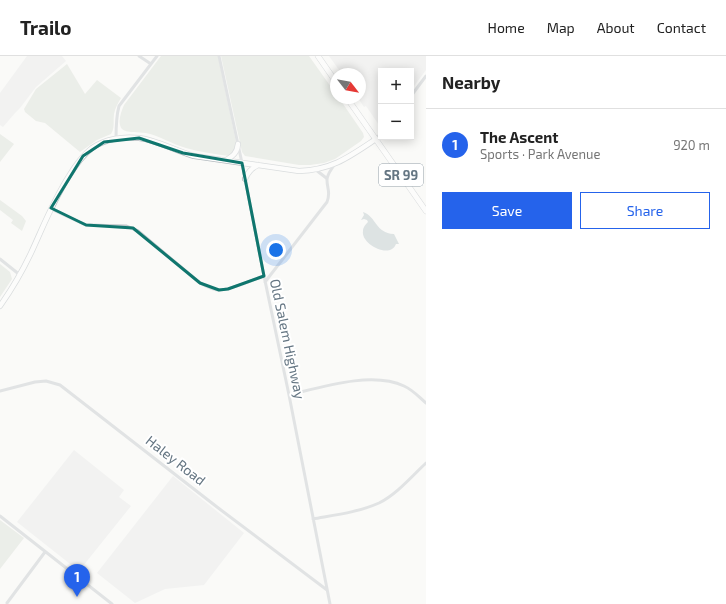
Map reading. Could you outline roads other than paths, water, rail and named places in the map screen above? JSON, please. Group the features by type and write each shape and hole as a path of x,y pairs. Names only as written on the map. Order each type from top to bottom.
{"main road":[{"path":"318,56 330,73"},
{"name":"SR 99","path":"351,104 426,211"},
{"path":"0,306 20,275 51,208 63,186 83,156 98,144 116,139 139,138 150,140 194,156 299,171 316,170 344,161 376,139"},
{"path":"226,160 233,157 238,149 238,144"},
{"path":"245,179 250,170 258,165"}],"street":[{"path":"139,56 151,64"},
{"path":"116,139 117,114 120,106 157,56"},
{"name":"Old Salem Highway","path":"219,56 289,395 330,604"},
{"path":"414,92 426,76"},
{"path":"265,282 327,202 329,191 327,179 334,165"},
{"path":"316,170 327,179"},
{"path":"51,208 86,225 126,226 138,231 200,283 212,289 228,289 264,276"},
{"path":"0,260 20,275"},
{"path":"289,395 366,379 392,381 403,385 426,403"},
{"name":"Haley Road","path":"0,391 34,382 46,381 60,385 327,590"},
{"path":"313,519 380,503 394,493 426,463"},
{"path":"0,516 112,604"},
{"path":"7,603 45,552"}],"place":[{"name":"The Ascent","path":"77,597"}]}
